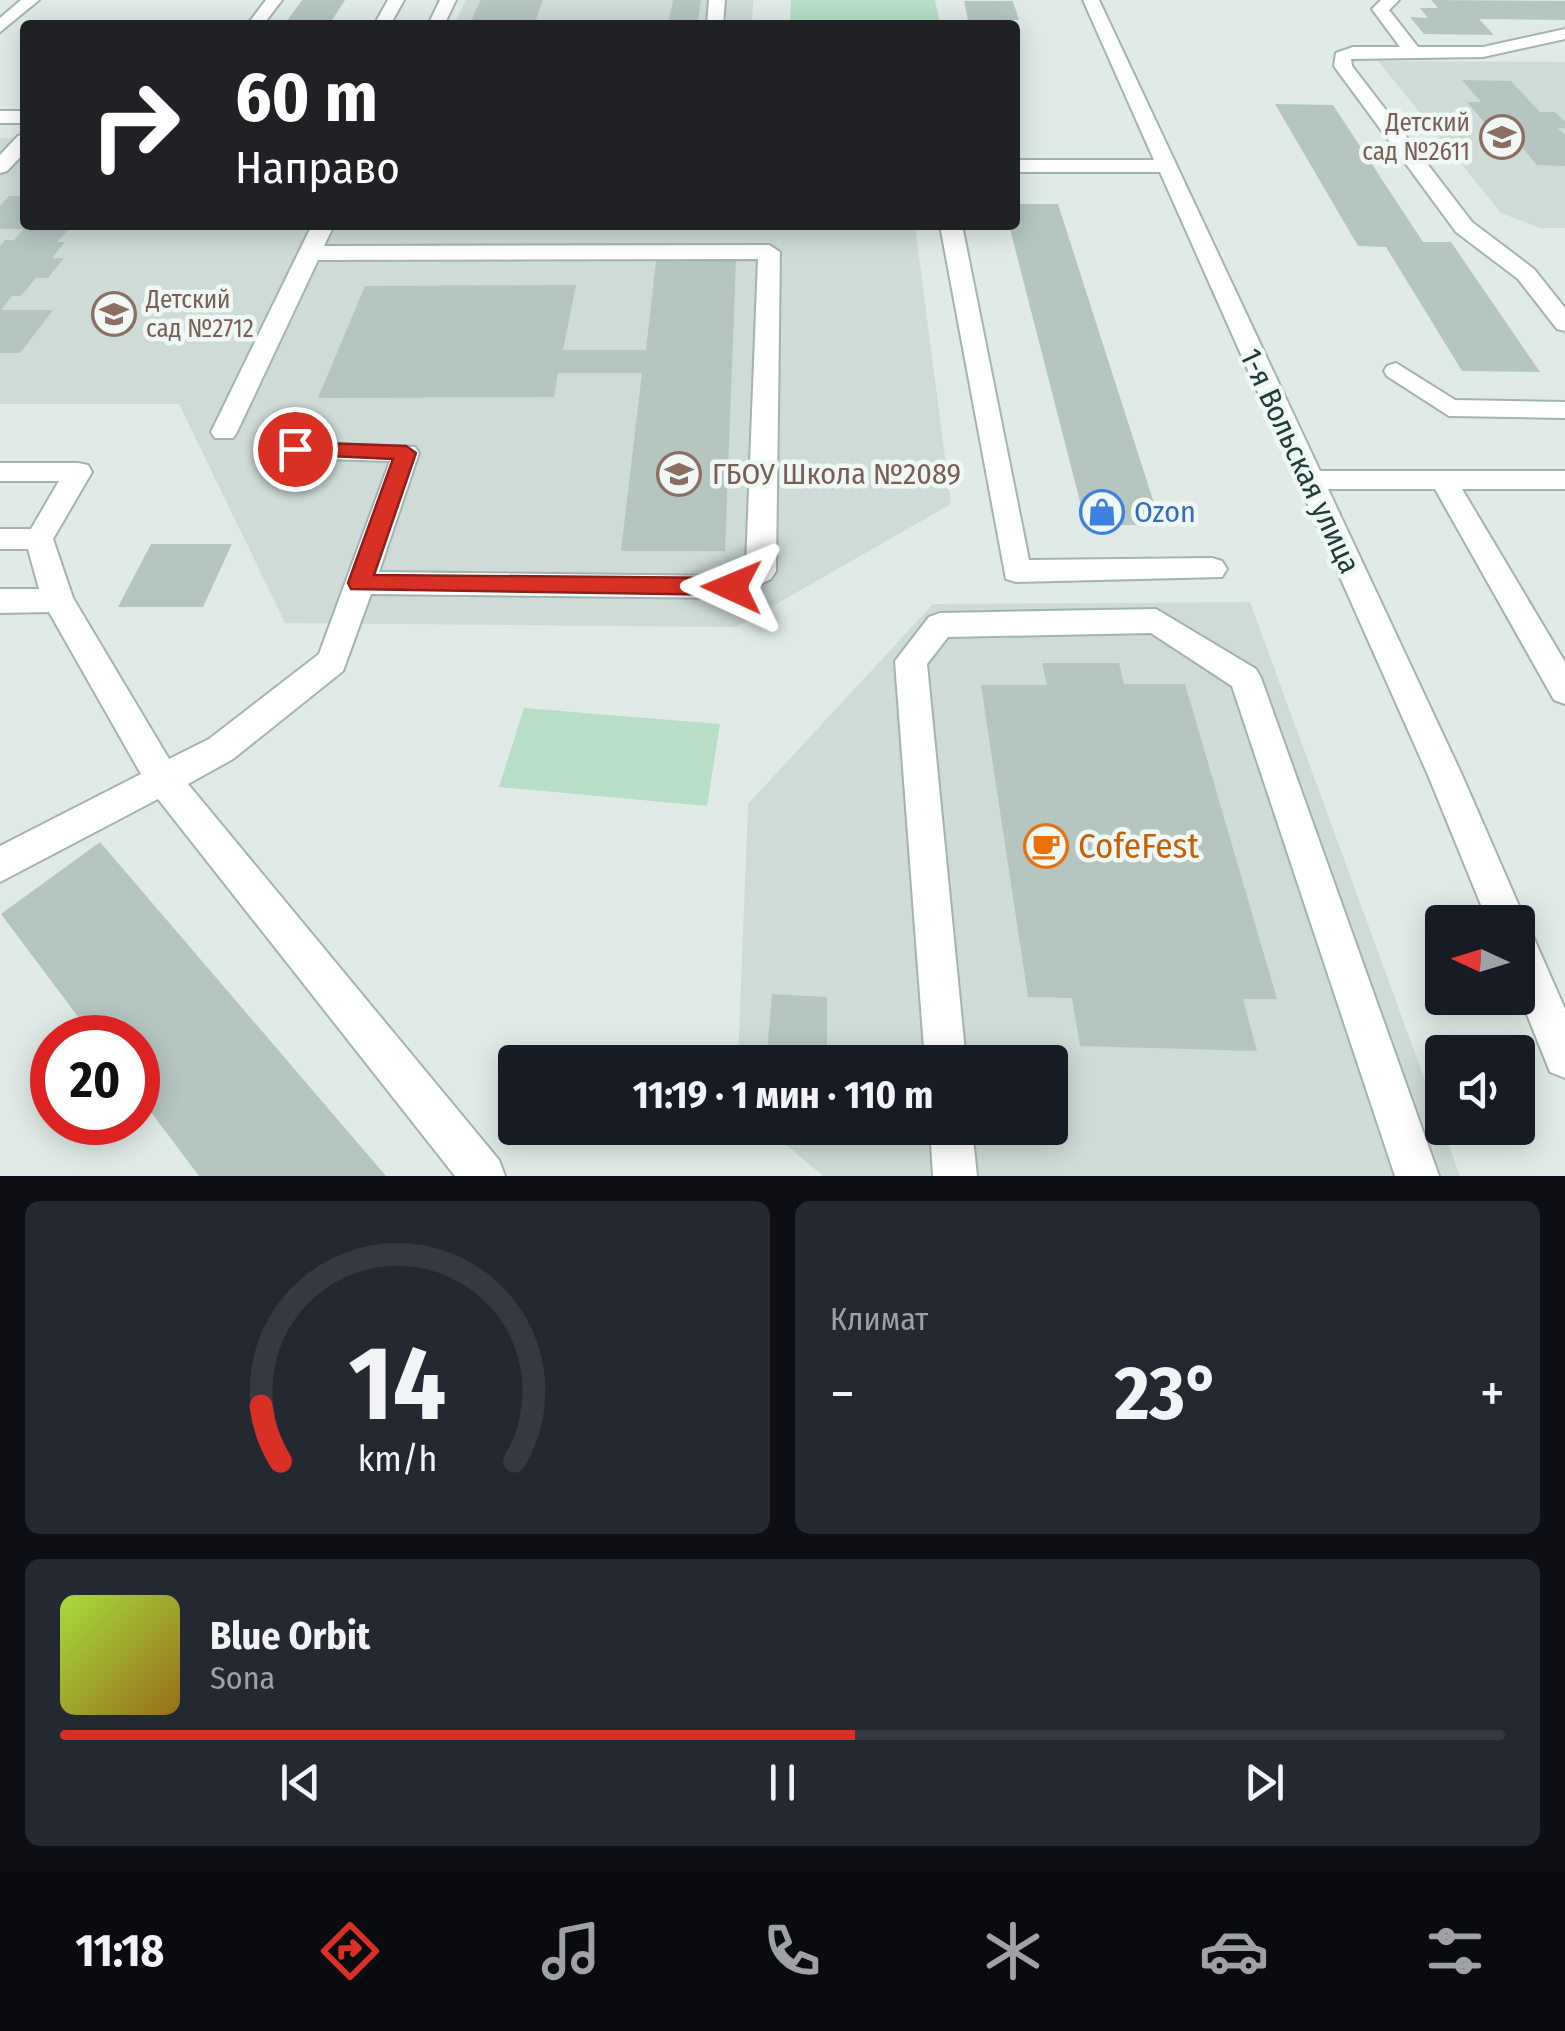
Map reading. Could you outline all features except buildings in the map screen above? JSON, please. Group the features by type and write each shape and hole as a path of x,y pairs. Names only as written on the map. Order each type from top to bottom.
{"street":[{"path":"0,27 31,0"},
{"path":"259,20 274,0"},
{"name":"1-я Вольская улица","path":"1090,0 1445,776 1500,905"},
{"path":"1391,0 1380,8 1413,52"},
{"path":"1565,34 1502,50 1354,52 1342,56 1344,66 1464,227 1526,274 1565,324"},
{"path":"0,166 20,145"},
{"path":"1020,166 1165,166"},
{"path":"224,432 320,230"},
{"path":"953,230 1016,570 1212,569"},
{"path":"308,253 769,252 761,571 732,587 360,583"},
{"path":"1396,371 1449,408 1565,410"},
{"path":"0,865 220,749 332,662 406,453 295,449"},
{"path":"0,472 78,472 39,539 58,600 162,778 484,1176"},
{"path":"1309,480 1565,480"},
{"path":"1443,480 1565,692"},
{"path":"0,539 39,539"},
{"path":"0,601 58,600"},
{"path":"945,1045 911,661 940,625 1156,622 1245,678 1417,1176"},
{"path":"1535,987 1565,1057"},
{"path":"952,1145 955,1176"}],"shaded area":[{"path":"466,0 753,0 752,20 456,20"},
{"name":"Детский сад №2611","path":"1378,61 1565,62 1565,228 1540,228 1501,213"},
{"path":"0,138 20,138 20,230 916,230 951,504 736,627 285,623 179,404 0,404"},
{"path":"1250,602 1425,1080 1425,1145 1449,1145 1460,1176 823,1176 786,1145 1068,1145 1068,1045 739,1045 748,804 933,604"}],"green space":[{"path":"791,0 935,0 939,20 790,20"},
{"path":"524,708 720,724 707,806 499,787"}],"place":[{"name":"Детский сад №2611","path":"1502,137"},
{"name":"Детский сад №2712","path":"114,314"},
{"name":"ГБОУ Школа №2089","path":"679,474"},
{"name":"Ozon","path":"1102,512"},
{"name":"CofeFest","path":"1046,846"}],"route":[{"path":"295,449 406,453 360,583 732,587"}]}
